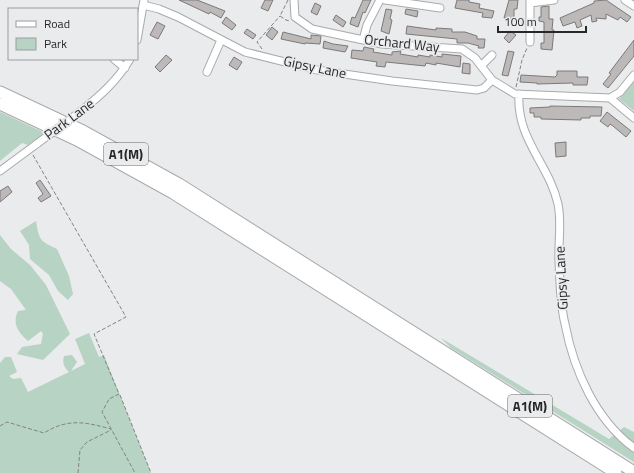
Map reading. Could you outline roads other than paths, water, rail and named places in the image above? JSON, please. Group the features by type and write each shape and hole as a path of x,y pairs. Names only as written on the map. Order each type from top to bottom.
{"highway":[{"name":"A1(M)","path":"0,92 83,131 179,184 634,472"},
{"name":"A1(M)","path":"0,104 77,140 173,193 616,473"}],"street":[{"name":"Orchard Way","path":"294,0 295,17 312,29 382,44 462,49 471,54 492,80"},
{"path":"363,40 367,25 380,0"},
{"path":"385,0 440,8"},
{"path":"530,42 530,1 554,0"},
{"path":"626,0 634,6"},
{"path":"138,35 144,3"},
{"name":"Gipsy Lane","path":"144,3 178,17 245,52 266,56 317,70 392,81 471,89 484,88 492,80"},
{"path":"207,72 221,40"},
{"path":"482,66 492,55"},
{"path":"115,60 125,68"},
{"name":"Park Lane","path":"0,171 30,150 105,92 125,68 129,60"},
{"path":"492,80 517,94 610,98 620,92 634,75"},
{"name":"Gipsy Lane","path":"517,94 524,133 554,192 558,203 560,217 559,261 562,309 571,346 587,390 595,404 614,432 634,448"},
{"path":"610,98 634,117"}]}
